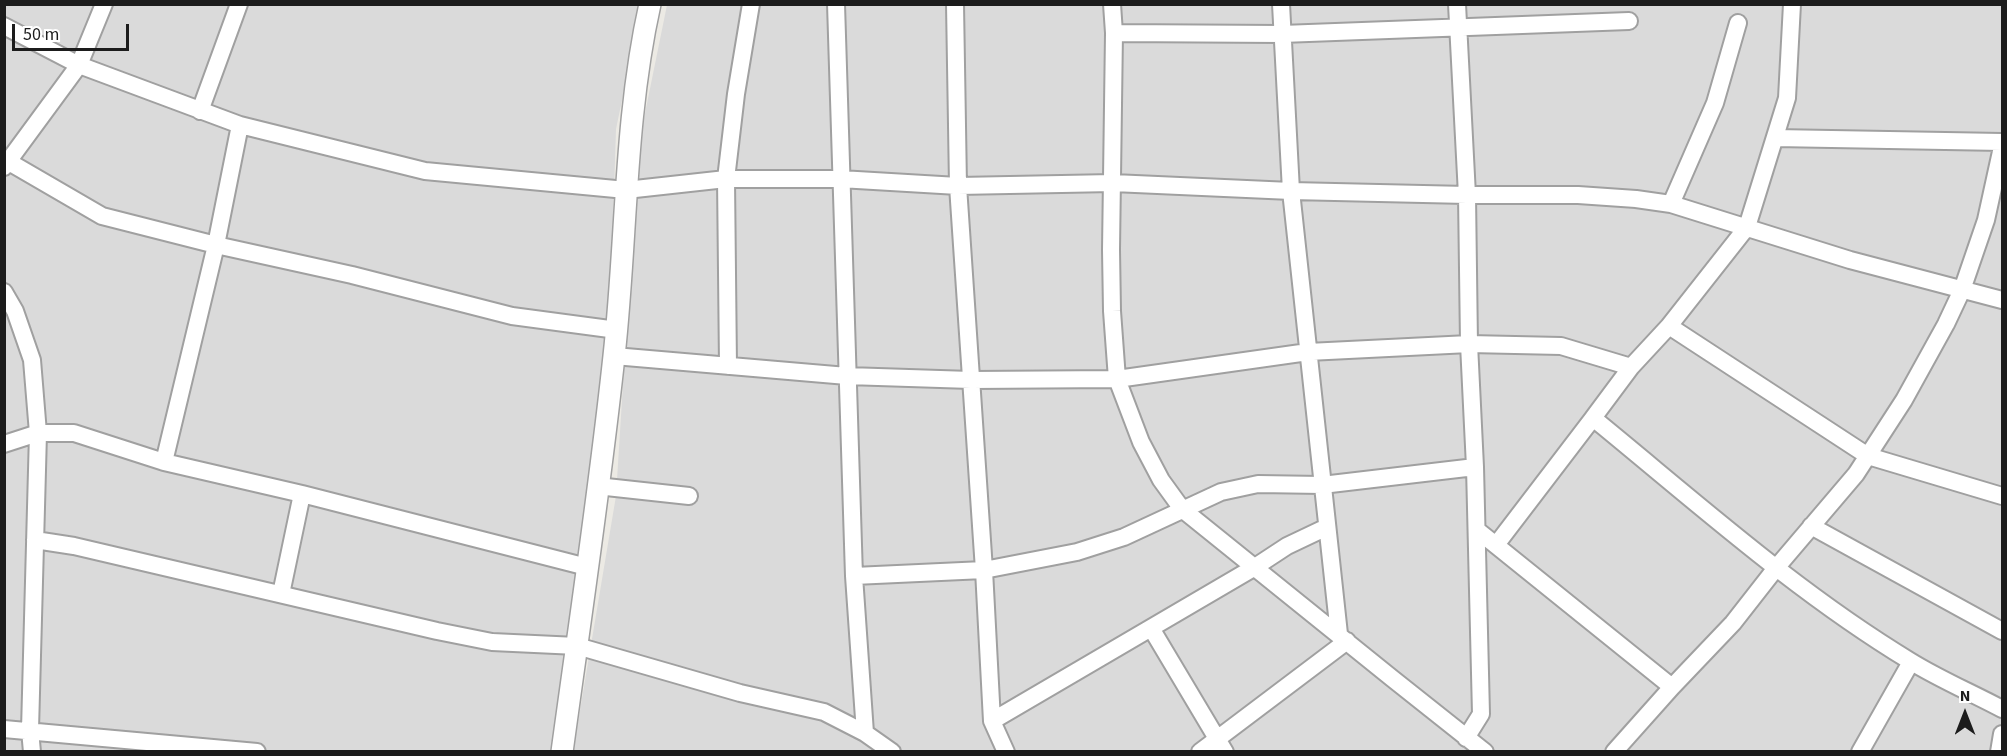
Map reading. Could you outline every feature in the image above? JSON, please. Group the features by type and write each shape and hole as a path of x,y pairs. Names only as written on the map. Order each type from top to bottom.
{"street":[{"path":"104,4 79,65 7,164 102,216 216,246 352,275 512,316 616,330"},
{"path":"200,111 238,4"},
{"path":"562,752 614,356 639,52 650,4"},
{"path":"728,366 726,179 736,94 751,4"},
{"path":"836,4 854,576 872,742"},
{"path":"955,4 958,186 992,721 1006,752"},
{"path":"1112,4 1114,33 1112,310 1117,379 1141,442 1161,480 1182,508 1485,752"},
{"path":"1281,4 1291,191 1327,528 1343,637"},
{"path":"1457,4 1467,195 1468,344 1475,467 1481,714 1466,738"},
{"path":"1496,545 1631,367 1669,326 1747,227 1787,98 1792,4"},
{"path":"1114,33 1282,34 1629,21"},
{"path":"1671,204 1715,103 1738,23"},
{"path":"4,26 79,65 240,126 425,171 626,189 726,179 840,179 958,186 1113,183 1291,191 1578,195 1636,199 1671,204 1850,260 2002,300"},
{"path":"164,462 216,246 240,126"},
{"path":"1775,138 2002,142"},
{"path":"1614,752 1671,687 1733,623 1776,568 1856,474 1904,400 1962,290 1986,220 2002,147"},
{"path":"4,292 15,311 32,360 38,433 30,730 32,752"},
{"path":"1669,326 1868,456 2002,496"},
{"path":"614,356 847,376 971,380 1117,379 1308,352 1468,344 1561,346 1631,367"},
{"path":"1593,418 1776,568 1839,615 1911,662 2002,709"},
{"path":"4,444 38,433 75,433 164,462 302,494 587,567"},
{"path":"854,576 984,570 1077,552 1124,537 1182,508 1221,492 1258,484 1322,485 1475,467"},
{"path":"597,486 689,496"},
{"path":"280,594 302,494"},
{"path":"1811,526 2002,631"},
{"path":"992,721 1287,546 1327,528"},
{"path":"1477,530 1671,687"},
{"path":"35,540 74,546 437,632 492,642 577,646 740,693 825,712 892,752"},
{"path":"1151,628 1221,746"},
{"path":"1200,752 1221,746 1343,637"},
{"path":"1860,752 1911,662"},
{"path":"4,729 256,752"},
{"path":"1999,752 2002,734"}],"shaded area":[{"path":"4,5 642,5 616,129 610,321 567,658 552,751 5,751"},
{"path":"667,5 2002,5 2002,751 573,752 616,496 631,255 643,123"}]}
